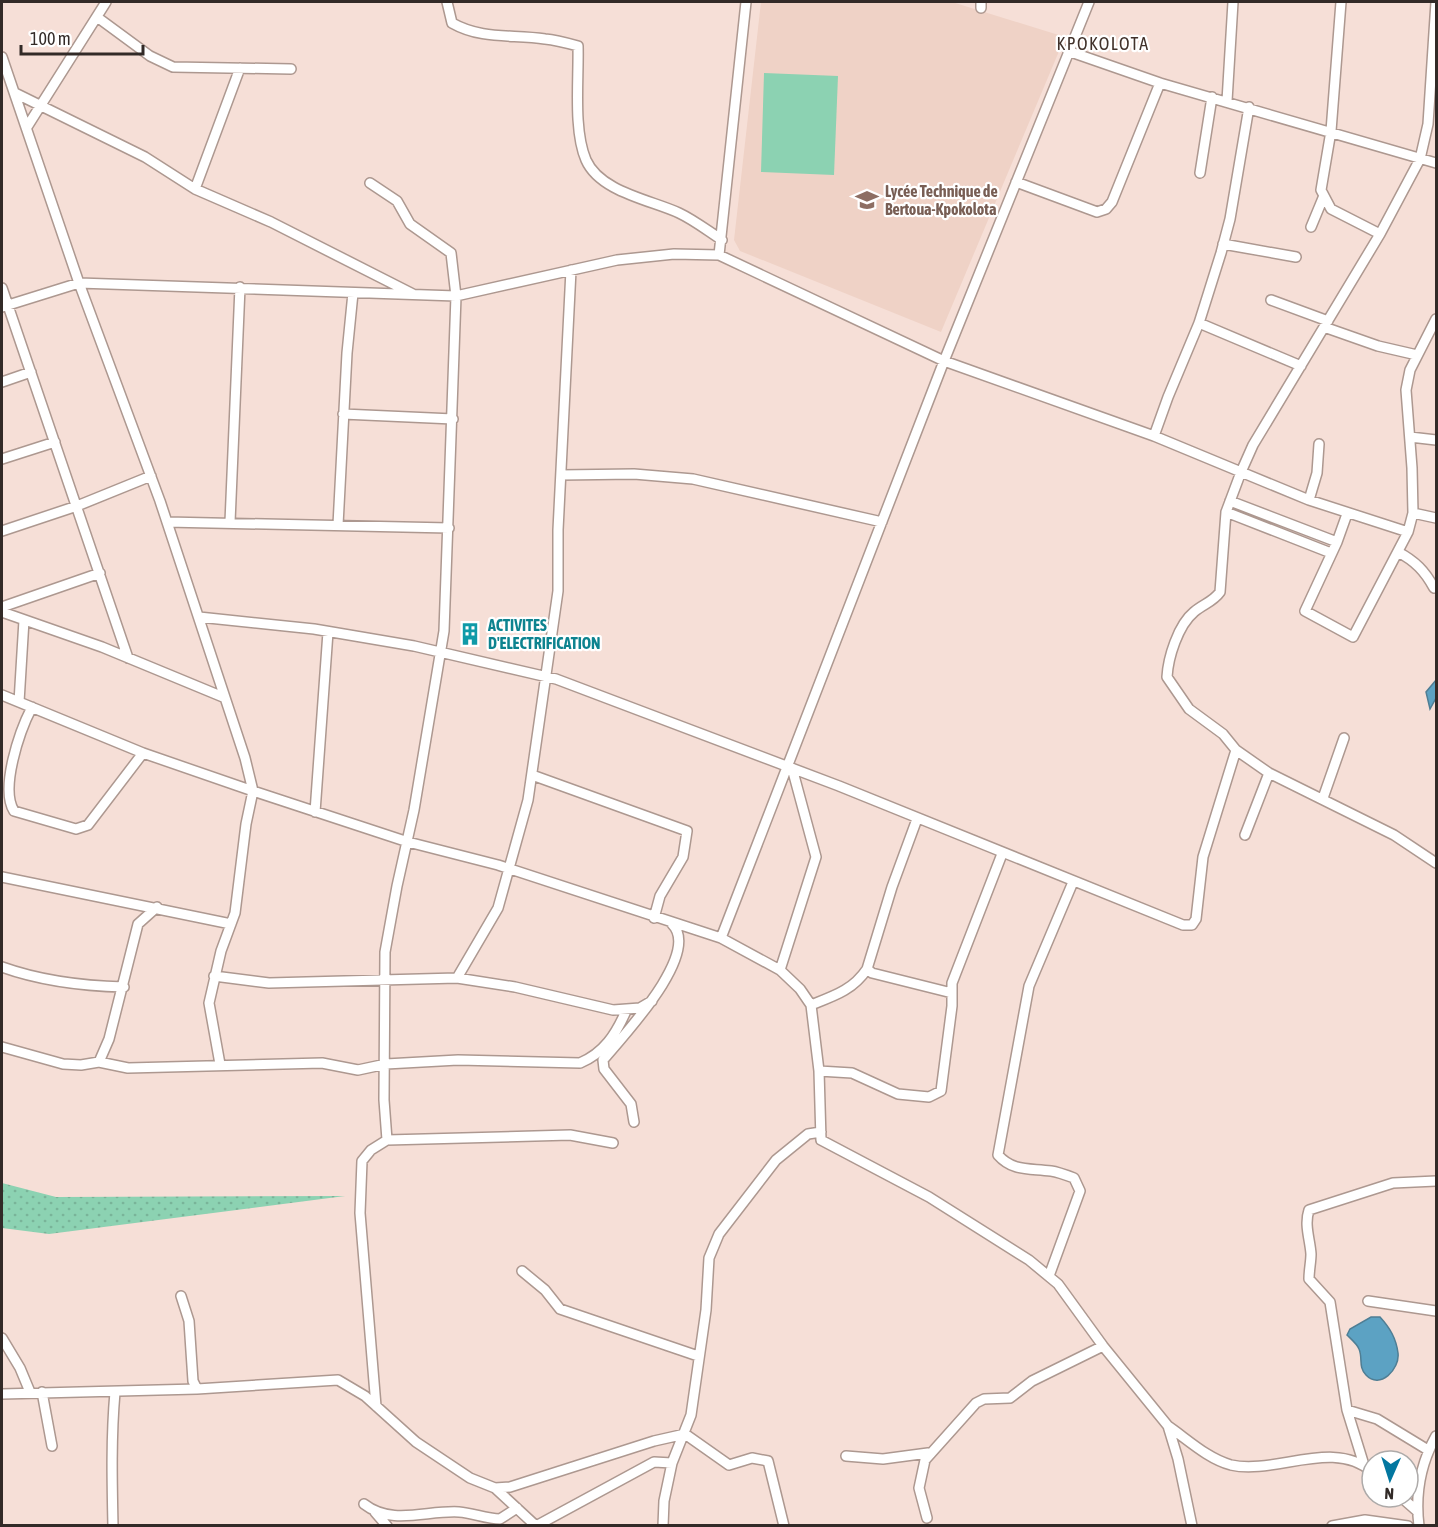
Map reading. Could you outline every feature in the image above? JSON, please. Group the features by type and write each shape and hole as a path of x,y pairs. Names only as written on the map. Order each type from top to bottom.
{"street":[{"path":"27,127 106,2"},
{"path":"447,2 452,23 467,32 504,37 544,38 578,46 580,130 585,159 591,169 607,183 680,213 722,240"},
{"path":"720,255 746,2"},
{"path":"721,938 790,767 944,362 1089,2"},
{"path":"1227,101 1233,2"},
{"path":"1311,227 1323,198 1322,184 1331,131 1341,2"},
{"path":"1436,2 1435,46 1428,124 1420,159 1380,234 1253,445 1227,512 1223,579 1220,592 1214,600 1193,612 1181,630 1167,677 1189,710 1222,734 1236,750 1269,773 1394,835 1437,862"},
{"path":"97,17 160,62 173,67 291,69"},
{"path":"1068,51 1160,83 1437,162"},
{"path":"2,57 79,283 167,522 245,758 253,791 246,824 235,913 214,976 210,1012 220,1064"},
{"path":"195,189 240,68"},
{"path":"1016,182 1097,212 1106,209 1112,202 1160,83"},
{"path":"15,93 42,104 145,157 195,189 271,222 415,295"},
{"path":"1200,173 1212,97"},
{"path":"1154,436 1199,323 1223,244 1249,107"},
{"path":"370,183 397,201 410,224 451,253 456,296 450,528 442,652 426,730 408,842 385,952 384,1100 387,1140"},
{"path":"1323,198 1331,209 1380,234"},
{"path":"1223,244 1296,257"},
{"path":"5,306 79,283 456,296 617,260 674,254 720,255 944,362 1154,436 1347,514 1408,532"},
{"path":"457,978 498,909 511,870 532,775 558,591 571,270"},
{"path":"230,522 240,287"},
{"path":"2,288 5,306 31,372 128,658"},
{"path":"338,525 343,414 353,293"},
{"path":"1271,300 1378,346 1417,355"},
{"path":"1347,514 1337,542 1305,611 1307,615 1353,637 1408,532 1413,513 1406,390 1417,355 1437,320"},
{"path":"1199,323 1301,366"},
{"path":"2,381 31,372"},
{"path":"343,414 453,419"},
{"path":"1410,437 1437,441"},
{"path":"2,459 55,442"},
{"path":"1309,500 1317,473 1319,444"},
{"path":"561,475 634,474 693,479 882,522"},
{"path":"2,531 77,506 151,476"},
{"path":"1230,501 1337,542"},
{"path":"1227,512 1331,553"},
{"path":"1413,513 1437,518"},
{"path":"167,522 450,528"},
{"path":"1398,552 1410,558 1426,572 1434,588"},
{"path":"2,607 100,573"},
{"path":"2,612 128,658 223,697"},
{"path":"199,617 328,632 442,652 547,677 790,767 1183,926 1192,925 1196,919 1203,857 1236,750"},
{"path":"19,702 24,620"},
{"path":"315,812 328,632"},
{"path":"2,695 143,753 315,812 408,842 511,870 721,938 780,970 800,989 811,1005 819,1071 821,1140 929,1197 1029,1260 1049,1276 1070,1299 1168,1426 1215,1459 1232,1465 1338,1459 1360,1466"},
{"path":"2,758 9,750 32,707"},
{"path":"1323,798 1344,738"},
{"path":"9,750 3,795 6,805 14,811 76,829 96,818 143,753"},
{"path":"780,970 816,857 790,767"},
{"path":"1245,835 1269,773"},
{"path":"532,775 687,831 683,857 660,896 654,918"},
{"path":"811,1005 844,992 860,979 867,969 892,887 917,819"},
{"path":"819,1071 852,1073 898,1094 936,1096 941,1091 952,983 1002,854"},
{"path":"2,877 231,924"},
{"path":"1049,1276 1080,1191 1074,1178 1052,1171 1023,1170 1006,1164 998,1155 1029,986 1073,882"},
{"path":"99,1062 109,1039 124,987 138,924 157,907"},
{"path":"634,1122 631,1104 604,1069 603,1060 652,1001 680,948 679,930 672,924"},
{"path":"2,967 39,978 99,987 124,987"},
{"path":"867,969 872,973 952,993"},
{"path":"214,976 250,982 457,978 515,987 626,1011 640,1008 652,1001"},
{"path":"2,1047 63,1064 81,1065 99,1062 129,1068 322,1063 358,1070 386,1064 458,1060 580,1063 595,1057 616,1033 626,1011"},
{"path":"663,1526 664,1501 672,1463 691,1415 706,1310 709,1257 719,1234 776,1160 808,1134 821,1132"},
{"path":"376,1406 360,1213 362,1161 387,1140 570,1134 613,1143"},
{"path":"1361,1449 1347,1410 1330,1302 1309,1279 1311,1257 1307,1236 1309,1210 1393,1183 1437,1181"},
{"path":"522,1271 545,1290 560,1309 698,1356"},
{"path":"181,1296 189,1321 188,1334 193,1381 197,1389"},
{"path":"1368,1301 1437,1311"},
{"path":"2,1338 20,1368 30,1392"},
{"path":"846,1456 883,1459 928,1454 945,1440 975,1403 984,1399 1010,1398 1032,1381 1104,1346"},
{"path":"2,1394 197,1389 338,1380 376,1406 416,1442 470,1478 495,1488 536,1526 654,1462 672,1463"},
{"path":"42,1392 52,1446"},
{"path":"114,1526 115,1495 110,1450 115,1392"},
{"path":"1347,1410 1377,1419 1428,1450"},
{"path":"1168,1426 1178,1459 1192,1526"},
{"path":"495,1488 510,1487 654,1441 684,1434 729,1465 752,1458 768,1461 784,1526"},
{"path":"1419,1526 1417,1511 1420,1474 1428,1450 1437,1436"},
{"path":"927,1518 919,1488 928,1454"},
{"path":"364,1504 375,1512 387,1526"},
{"path":"375,1512 403,1517 460,1512 500,1519 517,1508"},
{"path":"1332,1526 1365,1520 1408,1526"}],"shaded area":[{"name":"Lycée Technique de Bertoua-Kpokolota","path":"761,2 952,2 1065,37 941,332 740,251 734,240"}],"green space":[{"path":"764,73 838,76 834,175 761,172"},
{"path":"2,1183 56,1197 345,1196 49,1234 2,1228"}],"water":[{"path":"1436,680 1436,698 1430,709 1426,692"},
{"path":"1371,1317 1380,1317 1387,1325 1398,1353 1396,1365 1392,1371 1383,1379 1377,1380 1371,1379 1364,1372 1359,1349 1347,1335 1350,1329"}],"place":[{"name":"Lycée Technique de Bertoua-Kpokolota","path":"867,200"},
{"name":"ACTIVITES D'ELECTRIFICATION","path":"470,634"}],"district":[{"name":"KPOKOLOTA","path":"1103,43"}]}
